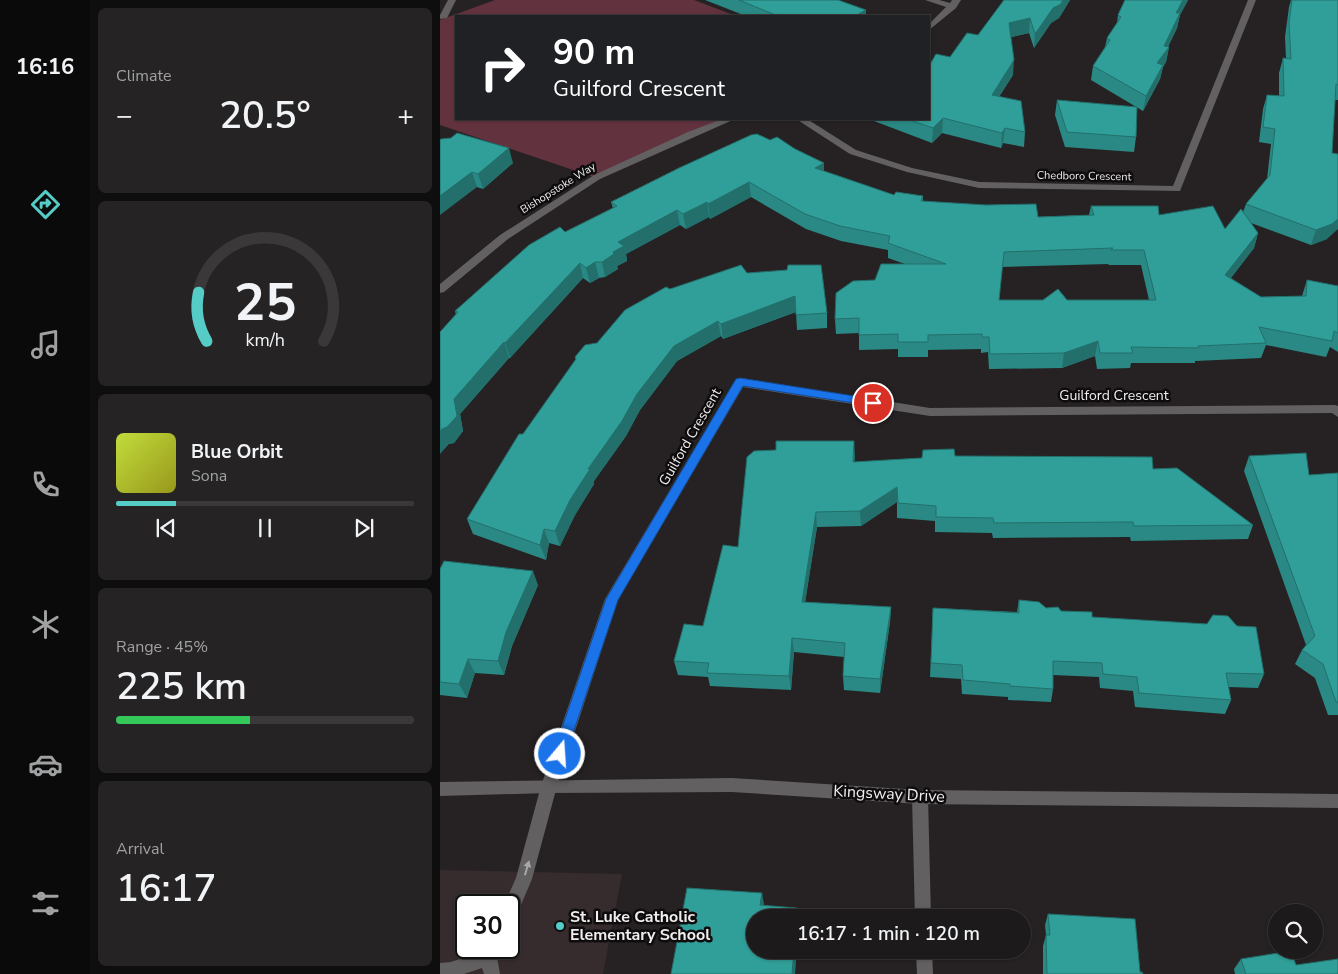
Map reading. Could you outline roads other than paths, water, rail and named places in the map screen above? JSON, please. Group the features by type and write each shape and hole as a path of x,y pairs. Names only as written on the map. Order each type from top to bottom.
{"street":[{"path":"440,17 444,16 452,0"},
{"path":"929,0 955,3"},
{"name":"Chedboro Crescent","path":"803,120 852,152 910,170 979,185 1177,189 1252,0"},
{"path":"930,27 955,3"},
{"name":"Bishopstoke Way","path":"440,290 504,237 597,177 691,134 727,120"},
{"name":"Guilford Crescent","path":"549,786 612,599 740,382 930,412 1335,409 1338,413"},
{"name":"Kingsway Drive","path":"440,789 549,786 732,785 920,797 1338,801"},
{"path":"517,894 524,879 549,786"},
{"path":"920,797 923,909"},
{"path":"440,972 451,970 475,959"},
{"path":"491,959 492,974"},
{"path":"924,959 925,974"}],"place":[{"name":"St. Luke Catholic Elementary School","path":"560,926"}]}
